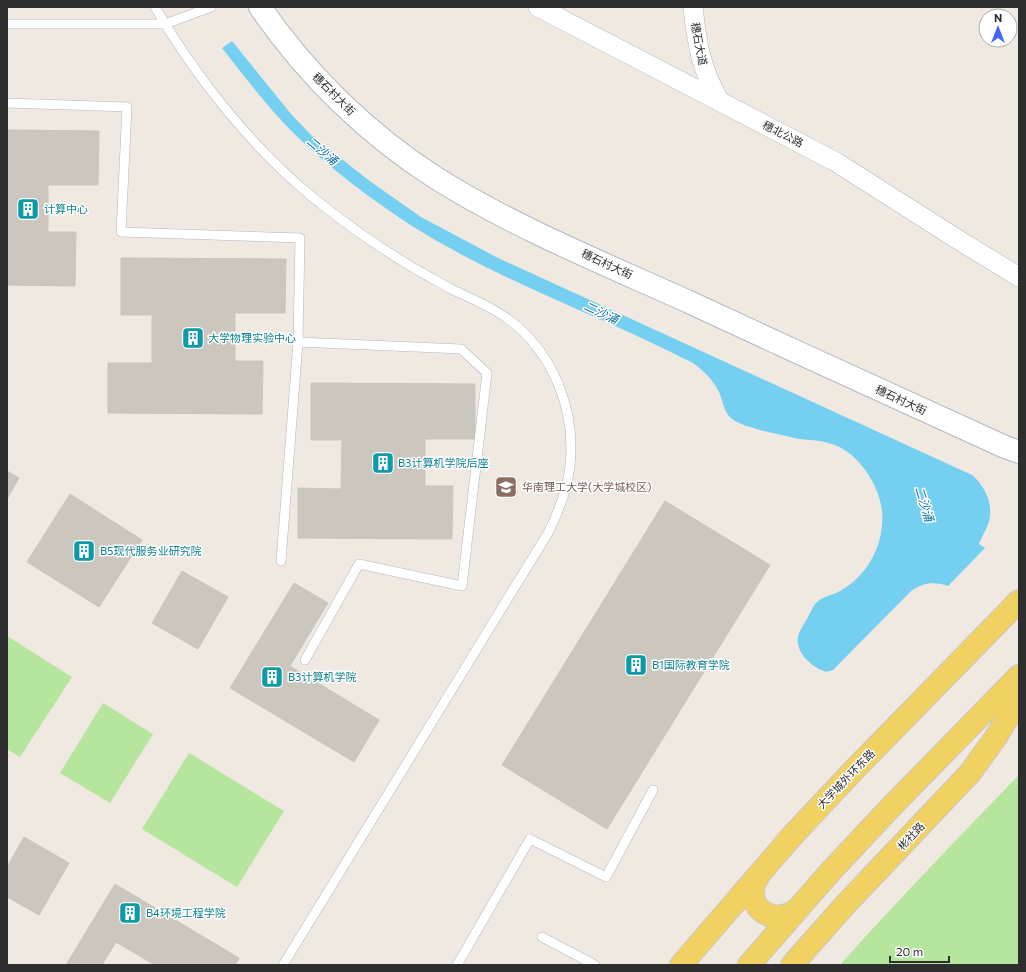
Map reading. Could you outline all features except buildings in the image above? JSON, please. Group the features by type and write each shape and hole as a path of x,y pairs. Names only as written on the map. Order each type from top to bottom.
{"main road":[{"name":"大学城外环东路","path":"681,965 792,836 853,771 1019,601"},
{"path":"749,965 831,871 891,807 1019,676"},
{"name":"彬社路","path":"792,965 970,773 996,737 1019,699"},
{"path":"760,874 755,880 753,896 756,904 762,911 777,917 793,913 799,907"}],"street":[{"name":"穗石村大街","path":"260,7 280,35 326,88 380,138 463,194 559,243 1014,453"},
{"name":"穗北公路","path":"538,7 810,148 857,175 1019,277"},
{"name":"穗石大道","path":"693,7 697,44 701,61 706,76 720,102"}],"lane":[{"path":"155,7 190,62 232,116 284,171 309,194 338,217 393,255 449,288 493,309 509,320 523,333 546,360 557,381 568,417 571,434 570,466 567,484 556,516 548,533 282,965"},
{"path":"7,24 165,24 211,7"},
{"path":"7,103 127,107 122,232 300,238 298,342 281,561"},
{"path":"298,342 461,350 487,373 462,586 359,564 305,660"},
{"path":"458,965 530,839 606,877 654,790"},
{"path":"542,937 595,965"}],"green space":[{"path":"7,636 72,677 20,757 7,749"},
{"path":"103,703 153,734 110,803 60,773"},
{"path":"189,753 284,811 237,887 142,829"},
{"path":"1019,775 1019,965 840,965 906,893"}],"water":[{"name":"二沙涌","path":"232,41 291,114 311,135 371,182 421,217 498,258 972,475 984,489 989,502 990,515 988,524 979,544 985,548 948,586 933,583 920,586 911,591 833,670 826,672 816,667 806,659 799,649 798,637 800,630 813,606 818,601 849,586 863,572 874,554 881,535 882,507 879,495 863,467 853,456 835,445 760,430 735,421 727,414 719,392 714,384 693,363 629,332 500,274 437,241 403,220 368,196 335,170 305,144 283,122 222,48"}],"place":[{"name":"计算中心","path":"28,209"},
{"name":"大学物理实验中心","path":"193,338"},
{"name":"B3计算机学院后座","path":"383,463"},
{"name":"华南理工大学(大学城校区)","path":"506,487"},
{"name":"B5现代服务业研究院","path":"84,551"},
{"name":"B1国际教育学院","path":"636,665"},
{"name":"B3计算机学院","path":"272,677"},
{"name":"B4环境工程学院","path":"130,913"}]}
